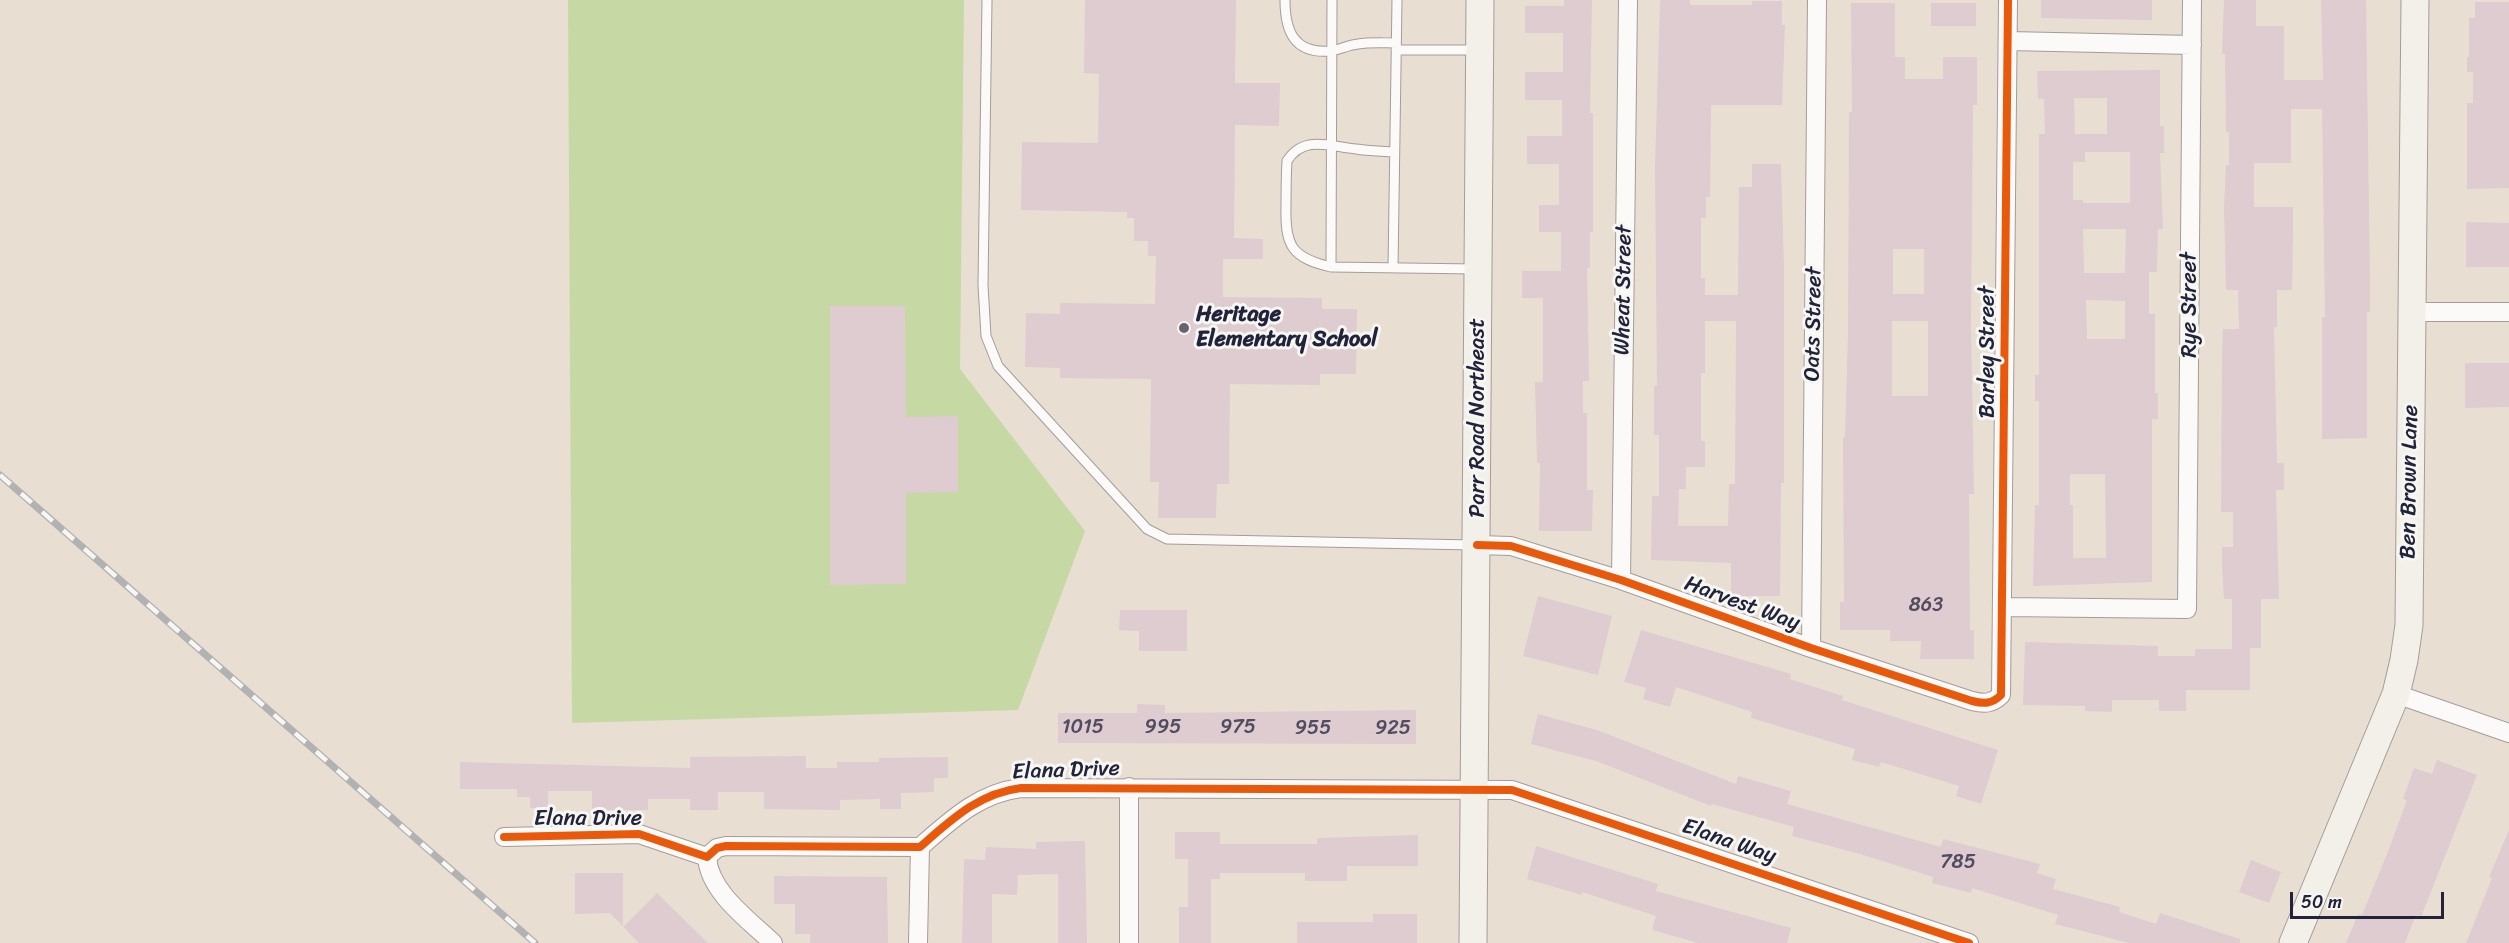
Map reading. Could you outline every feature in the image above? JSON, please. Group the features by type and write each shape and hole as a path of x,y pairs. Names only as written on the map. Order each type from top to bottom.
{"street":[{"name":"Parr Road Northeast","path":"1473,943 1480,0"},
{"name":"Wheat Street","path":"1621,580 1628,0"},
{"name":"Oats Street","path":"1811,648 1817,0"},
{"name":"Barley Street","path":"1994,701 2001,695 2003,684 2008,0"},
{"name":"Rye Street","path":"2004,607 2187,609 2192,0"},
{"name":"Ben Brown Lane","path":"2293,943 2396,694 2409,625 2415,0"},
{"path":"2008,41 2192,45"},
{"path":"2412,312 2509,312"},
{"name":"Harvest Way","path":"1476,545 1511,546 1621,580 1811,648 1972,701 1983,704 1994,701"},
{"path":"2396,694 2509,733"},
{"path":"1129,943 1130,787"},
{"name":"Elana Drive","path":"920,847 969,806 1004,790 1130,787 1474,789"},
{"name":"Elana Way","path":"1474,789 1521,792 1969,943"},
{"name":"Elana Drive","path":"504,837 639,834 707,857"},
{"path":"773,943 718,887 708,867 707,857 717,848 726,846 920,847 918,943"}],"lane":[{"path":"987,0 983,285 986,336 998,366 1032,405 1147,529 1167,538 1476,545"},
{"path":"1285,0 1288,32 1297,43 1313,50 1332,51 1356,44 1480,50"},
{"path":"1331,267 1332,0"},
{"path":"1393,268 1397,0"},
{"path":"1394,152 1356,150 1331,143 1302,146 1293,152 1287,161 1286,234 1292,248 1302,257 1331,267 1479,269"}],"green space":[{"path":"568,0 964,0 960,369 1085,531 1018,710 572,723"}],"building":[{"path":"1085,0 1236,0 1235,83 1280,83 1279,126 1235,125 1234,238 1263,239 1263,259 1223,259 1223,297 1322,298 1322,309 1357,309 1356,374 1320,374 1320,385 1230,384 1229,484 1217,484 1216,518 1158,518 1159,482 1150,482 1151,379 1060,378 1060,368 1025,367 1026,313 1060,314 1060,303 1155,304 1156,256 1148,256 1148,241 1134,241 1134,218 1127,218 1127,212 1021,210 1022,142 1098,143 1099,74 1084,73"},
{"path":"1564,0 1592,0 1590,113 1593,113 1593,232 1590,232 1590,268 1587,268 1589,381 1583,381 1583,413 1587,413 1587,490 1593,490 1592,531 1539,531 1540,463 1537,463 1535,382 1543,382 1543,298 1522,298 1522,271 1561,271 1561,232 1539,232 1539,205 1559,205 1559,164 1527,164 1527,136 1562,136 1562,100 1525,100 1525,72 1563,72 1563,33 1525,33 1525,6 1564,6"},
{"path":"1660,0 1690,0 1690,5 1752,5 1752,1 1782,1 1782,25 1785,25 1782,105 1711,105 1710,197 1706,197 1706,218 1701,218 1701,278 1705,278 1705,295 1738,295 1739,187 1752,187 1752,164 1781,164 1784,268 1784,483 1781,483 1780,596 1731,596 1731,563 1651,560 1652,496 1659,496 1659,435 1654,435 1654,386 1657,386 1655,168","holes":["1705,321 1736,321 1735,484 1729,484 1728,526 1678,526 1679,489 1686,489 1686,467 1705,467 1705,441 1701,441 1701,373 1705,373"]},
{"path":"2041,0 2152,0 2152,20 2041,18"},
{"path":"2224,0 2256,0 2256,26 2284,26 2284,80 2323,80 2321,0 2366,0 2370,283 2370,312 2367,312 2367,438 2322,439 2322,317 2325,317 2322,109 2291,109 2291,163 2254,163 2254,207 2293,207 2293,234 2292,290 2277,290 2277,327 2274,327 2277,463 2284,463 2284,490 2276,490 2279,599 2261,599 2261,648 2250,648 2250,690 2186,690 2186,711 2159,711 2159,700 2112,700 2112,712 2085,711 2085,706 2023,705 2025,642 2158,646 2158,656 2195,656 2195,649 2232,649 2232,599 2224,599 2222,566 2222,547 2233,547 2233,512 2221,512 2222,354 2223,329 2239,329 2238,290 2226,290 2224,207 2226,165 2229,165 2229,132 2226,132 2225,54 2222,54"},
{"path":"2475,2 2509,2 2509,188 2467,189 2467,103 2473,103 2473,72 2467,72 2467,57 2469,57 2469,18 2475,18"},
{"path":"1851,3 1895,3 1895,57 1905,57 1905,79 1943,79 1943,57 1977,57 1977,105 1973,105 1971,326 1974,494 1969,494 1970,630 1974,630 1974,659 1920,659 1921,641 1890,641 1890,630 1840,630 1840,602 1844,602 1843,437 1845,437 1848,331 1849,112 1852,112","holes":["1893,249 1924,249 1924,294 1893,294","1892,321 1928,321 1928,396 1892,396"]},
{"path":"1931,3 1976,3 1976,26 1931,26"},
{"path":"2160,70 2160,126 2164,126 2164,153 2160,153 2163,229 2158,229 2157,272 2149,272 2149,314 2155,314 2155,393 2158,393 2158,419 2152,419 2152,582 2033,586 2035,505 2039,505 2039,401 2035,401 2035,375 2039,375 2039,134 2045,134 2044,99 2038,99 2037,71","holes":["2074,98 2107,98 2107,134 2075,134","2085,152 2130,152 2130,203 2083,203 2083,200 2073,200 2073,162 2085,162","2083,229 2126,229 2125,273 2084,273","2086,300 2125,301 2125,339 2087,339","2070,474 2105,474 2106,558 2073,558 2073,505 2070,505"]},
{"path":"2466,222 2509,223 2509,267 2466,267"},
{"path":"830,306 905,306 906,417 958,416 958,492 906,493 906,584 830,585"},
{"path":"2465,363 2509,363 2509,407 2465,408"},
{"path":"1538,596 1612,616 1598,675 1523,656"},
{"path":"1120,610 1187,610 1187,651 1139,651 1139,631 1119,630"},
{"path":"1641,630 1791,674 1790,679 1843,696 1842,700 1998,750 1981,804 1956,796 1959,786 1881,762 1879,767 1852,760 1855,749 1751,718 1752,712 1676,687 1670,707 1643,699 1646,688 1624,682"},
{"path":"1137,704 1165,705 1165,713 1416,710 1416,744 1058,743 1058,713 1137,713"},
{"path":"1538,714 1597,730 1736,784 1738,776 1791,791 1787,804 1941,847 1943,839 2040,864 2037,873 2056,879 2053,889 2120,907 2119,912 2156,924 2160,913 2240,939 2240,943 2129,943 2055,924 2058,915 1972,888 1971,893 1932,883 1933,877 1792,836 1794,827 1712,804 1711,806 1596,761 1531,744"},
{"path":"806,756 806,768 837,768 837,762 879,762 879,758 948,757 948,778 934,778 934,792 901,793 901,809 880,809 880,799 840,800 840,810 764,809 764,792 718,792 718,810 690,810 690,799 648,799 648,810 592,810 592,791 548,791 548,808 530,808 530,797 517,797 517,789 460,789 460,762 690,768 690,757"},
{"path":"2437,760 2477,775 2421,917 2416,915 2405,943 2346,943 2358,914 2362,915 2387,854 2407,800 2403,799 2414,768 2432,774"},
{"path":"2509,830 2509,943 2466,943 2492,878 2489,877"},
{"path":"1175,832 1220,832 1220,844 1317,844 1317,838 1418,835 1418,866 1347,866 1347,881 1305,881 1305,873 1220,873 1220,879 1211,879 1211,943 1179,943 1179,907 1188,907 1188,859 1175,859"},
{"path":"1085,841 1087,943 1058,943 1058,874 1018,875 1017,895 992,894 992,943 962,943 964,859 985,860 986,847 1036,849 1036,842"},
{"path":"1536,846 1658,884 1656,891 1791,928 1787,943 1698,943 1652,930 1656,916 1582,892 1582,895 1527,879"},
{"path":"2251,860 2281,872 2269,903 2239,892"},
{"path":"575,873 623,873 623,926 610,913 575,914"},
{"path":"774,876 887,877 888,943 810,943 810,934 795,934 795,904 774,904"},
{"path":"657,893 708,943 639,943 623,927"},
{"path":"1373,914 1417,914 1417,943 1297,943 1297,922 1373,922"}],"railway":[{"path":"0,475 535,943"}],"cycle path":[{"path":"1477,545 1511,546 1621,580 1811,648 1972,701 1988,702 2001,695 2008,0"},
{"path":"504,837 639,834 707,857 717,848 726,846 920,847 966,809 992,796 1021,788 1512,790 1969,943"}],"place":[{"name":"Heritage Elementary School","path":"1184,328"}]}
